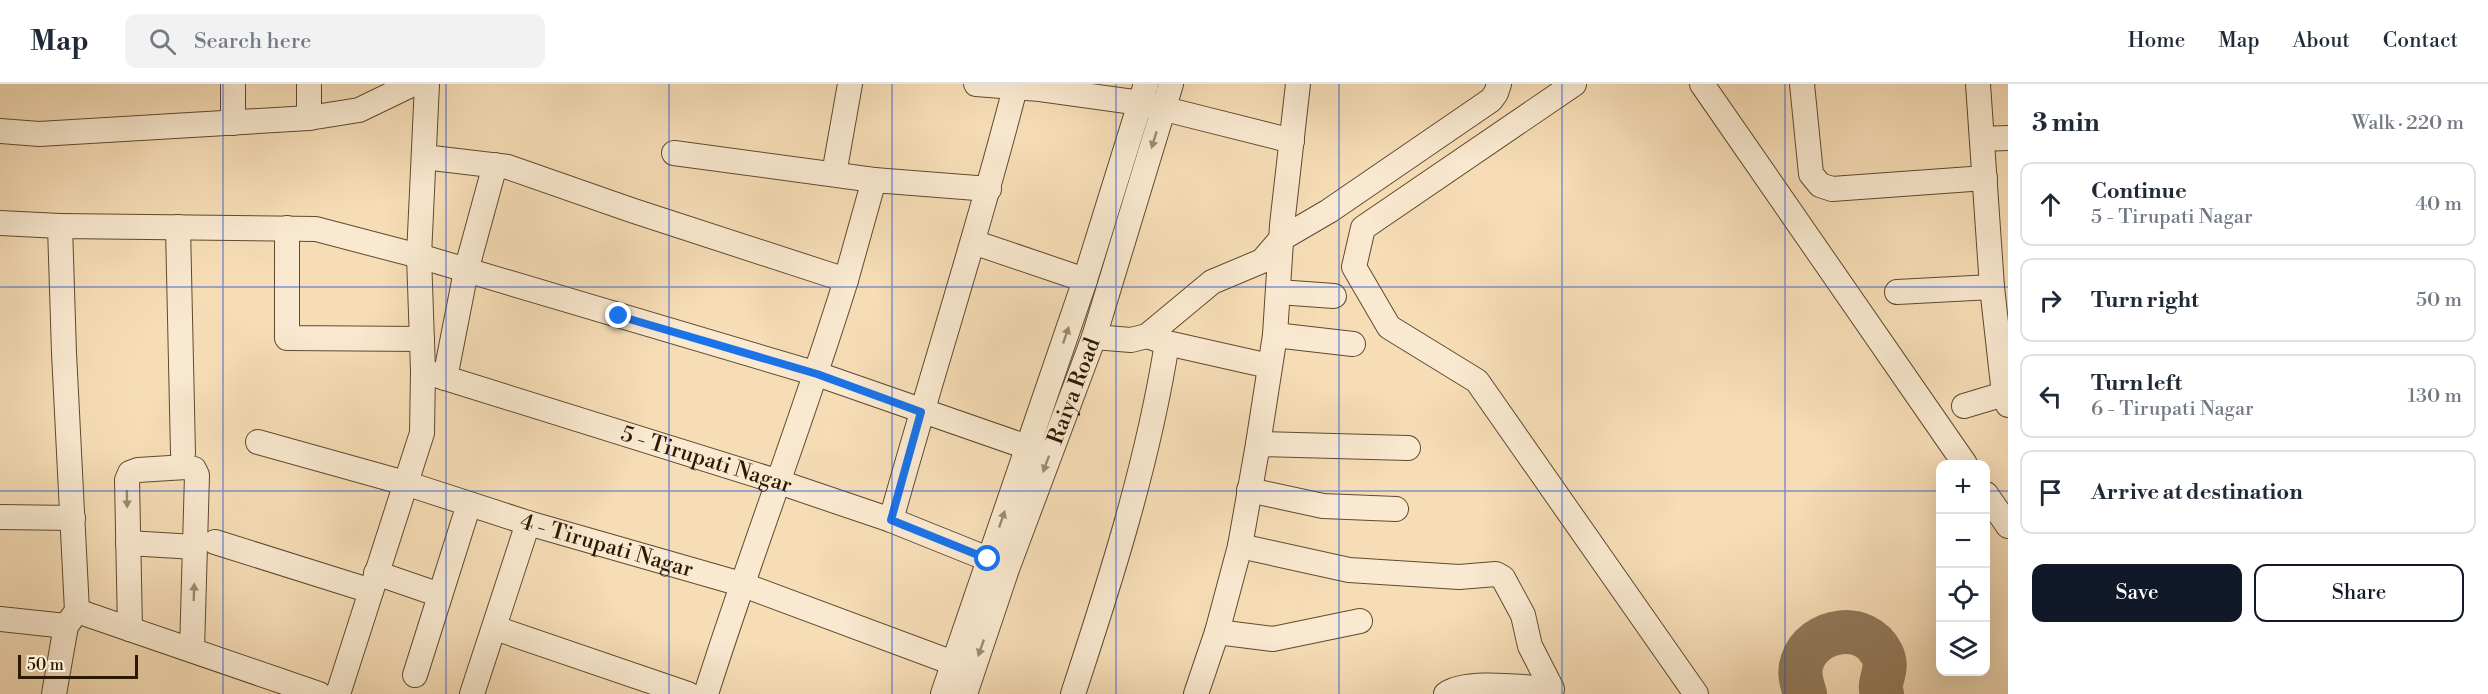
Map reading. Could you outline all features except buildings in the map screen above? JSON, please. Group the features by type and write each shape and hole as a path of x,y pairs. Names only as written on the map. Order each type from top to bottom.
{"street":[{"path":"233,84 233,123"},
{"path":"309,84 309,118"},
{"path":"0,131 39,134 309,118 358,110 413,84"},
{"path":"427,84 419,256 422,339 434,375"},
{"path":"834,174 850,84"},
{"path":"976,84 1015,88 1040,87 1151,99 1292,141"},
{"name":"Raiya Road","path":"943,694 1084,280 1151,99 1171,84"},
{"path":"1196,694 1217,632 1240,546 1258,444 1275,335 1281,238 1298,84"},
{"path":"1073,694 1105,597 1156,409 1157,340 1212,282 1262,261 1281,238 1329,211 1491,100 1499,84"},
{"path":"1574,84 1363,228 1354,267 1389,327 1477,381 1696,694"},
{"path":"1702,84 1962,460"},
{"path":"1802,84 1811,174 1820,185 1832,189 1985,178"},
{"path":"1964,406 2006,399 1992,287 1999,244 1985,178 1978,84"},
{"path":"891,520 921,412 989,189 1015,88"},
{"name":"Raiya Road","path":"965,694 1007,569 1094,337 1151,99"},
{"path":"1983,140 2008,138"},
{"path":"674,153 874,180 989,189"},
{"path":"424,157 508,167 846,280"},
{"path":"338,694 422,434 434,375 495,165"},
{"path":"706,694 741,584 817,374 874,180"},
{"path":"0,223 316,229 419,256 817,374 1027,447"},
{"path":"54,694 71,618 73,518 60,225"},
{"path":"178,227 183,453"},
{"path":"287,228 286,338 422,339"},
{"path":"973,242 1084,280"},
{"path":"1897,292 1992,287"},
{"path":"1278,292 1334,296"},
{"path":"1275,335 1353,344"},
{"path":"1094,337 1157,340 1269,366"},
{"name":"5 - Tirupati Nagar","path":"434,375 779,482 891,520 988,559"},
{"name":"4 - Tirupati Nagar","path":"258,442 405,483 528,523 741,584 954,663"},
{"path":"1258,444 1408,448"},
{"path":"130,629 127,480 130,472 186,467 194,469 197,476 205,545 192,651"},
{"path":"1249,490 1323,506 1396,509"},
{"path":"1990,500 2008,526"},
{"path":"415,675 469,504"},
{"path":"0,517 73,518"},
{"path":"472,694 528,523"},
{"path":"128,543 205,545 373,582 440,594"},
{"path":"1240,546 1349,570 1459,577 1496,574 1503,578 1523,615 1530,646 1552,689 1474,687 1453,689 1446,694"},
{"path":"0,620 71,618 130,629 319,694"},
{"path":"1217,632 1274,639 1360,621"},
{"path":"495,628 688,694"}],"taxiway":[{"path":"1805,694 1800,670 1808,650 1817,642 1840,632 1864,636 1874,643 1882,654 1885,665 1881,685 1882,694"}],"route":[{"path":"619,316 817,374 921,412 891,520 988,559"}]}
